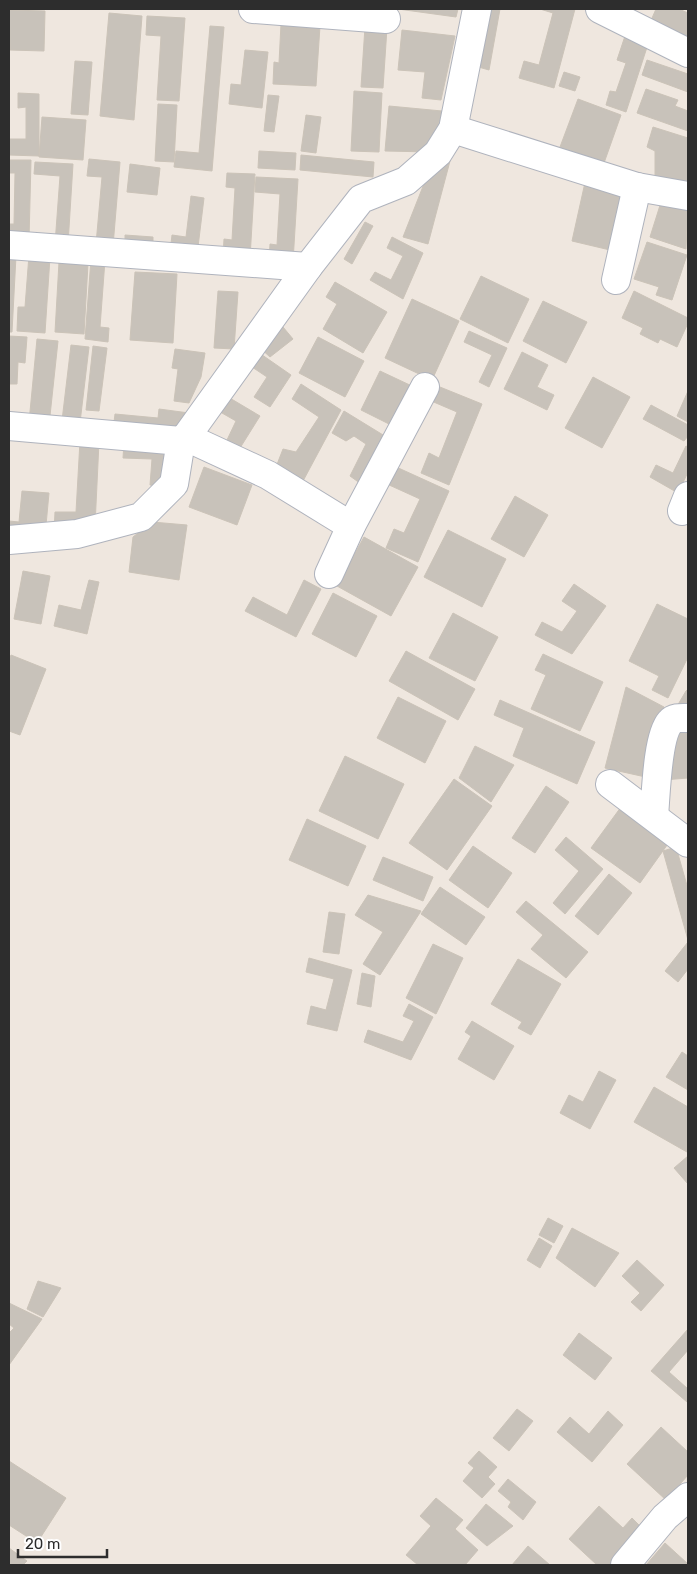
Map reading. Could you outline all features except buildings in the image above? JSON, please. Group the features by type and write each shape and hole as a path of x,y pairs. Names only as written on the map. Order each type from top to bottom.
{"street":[{"path":"253,9 386,20"},
{"path":"9,540 77,534 141,517 174,484 183,439 308,267 361,198 406,181 438,153 453,129 477,9"},
{"path":"600,9 688,53"},
{"path":"453,129 636,188 688,196"},
{"path":"616,280 636,188"},
{"path":"9,245 308,267"},
{"path":"330,574 351,526 425,387"},
{"path":"9,426 183,439 268,475 351,526"},
{"path":"654,816 657,763 669,723 675,719 688,718"},
{"path":"610,784 688,842"},
{"path":"625,1565 664,1517 688,1498"}]}
